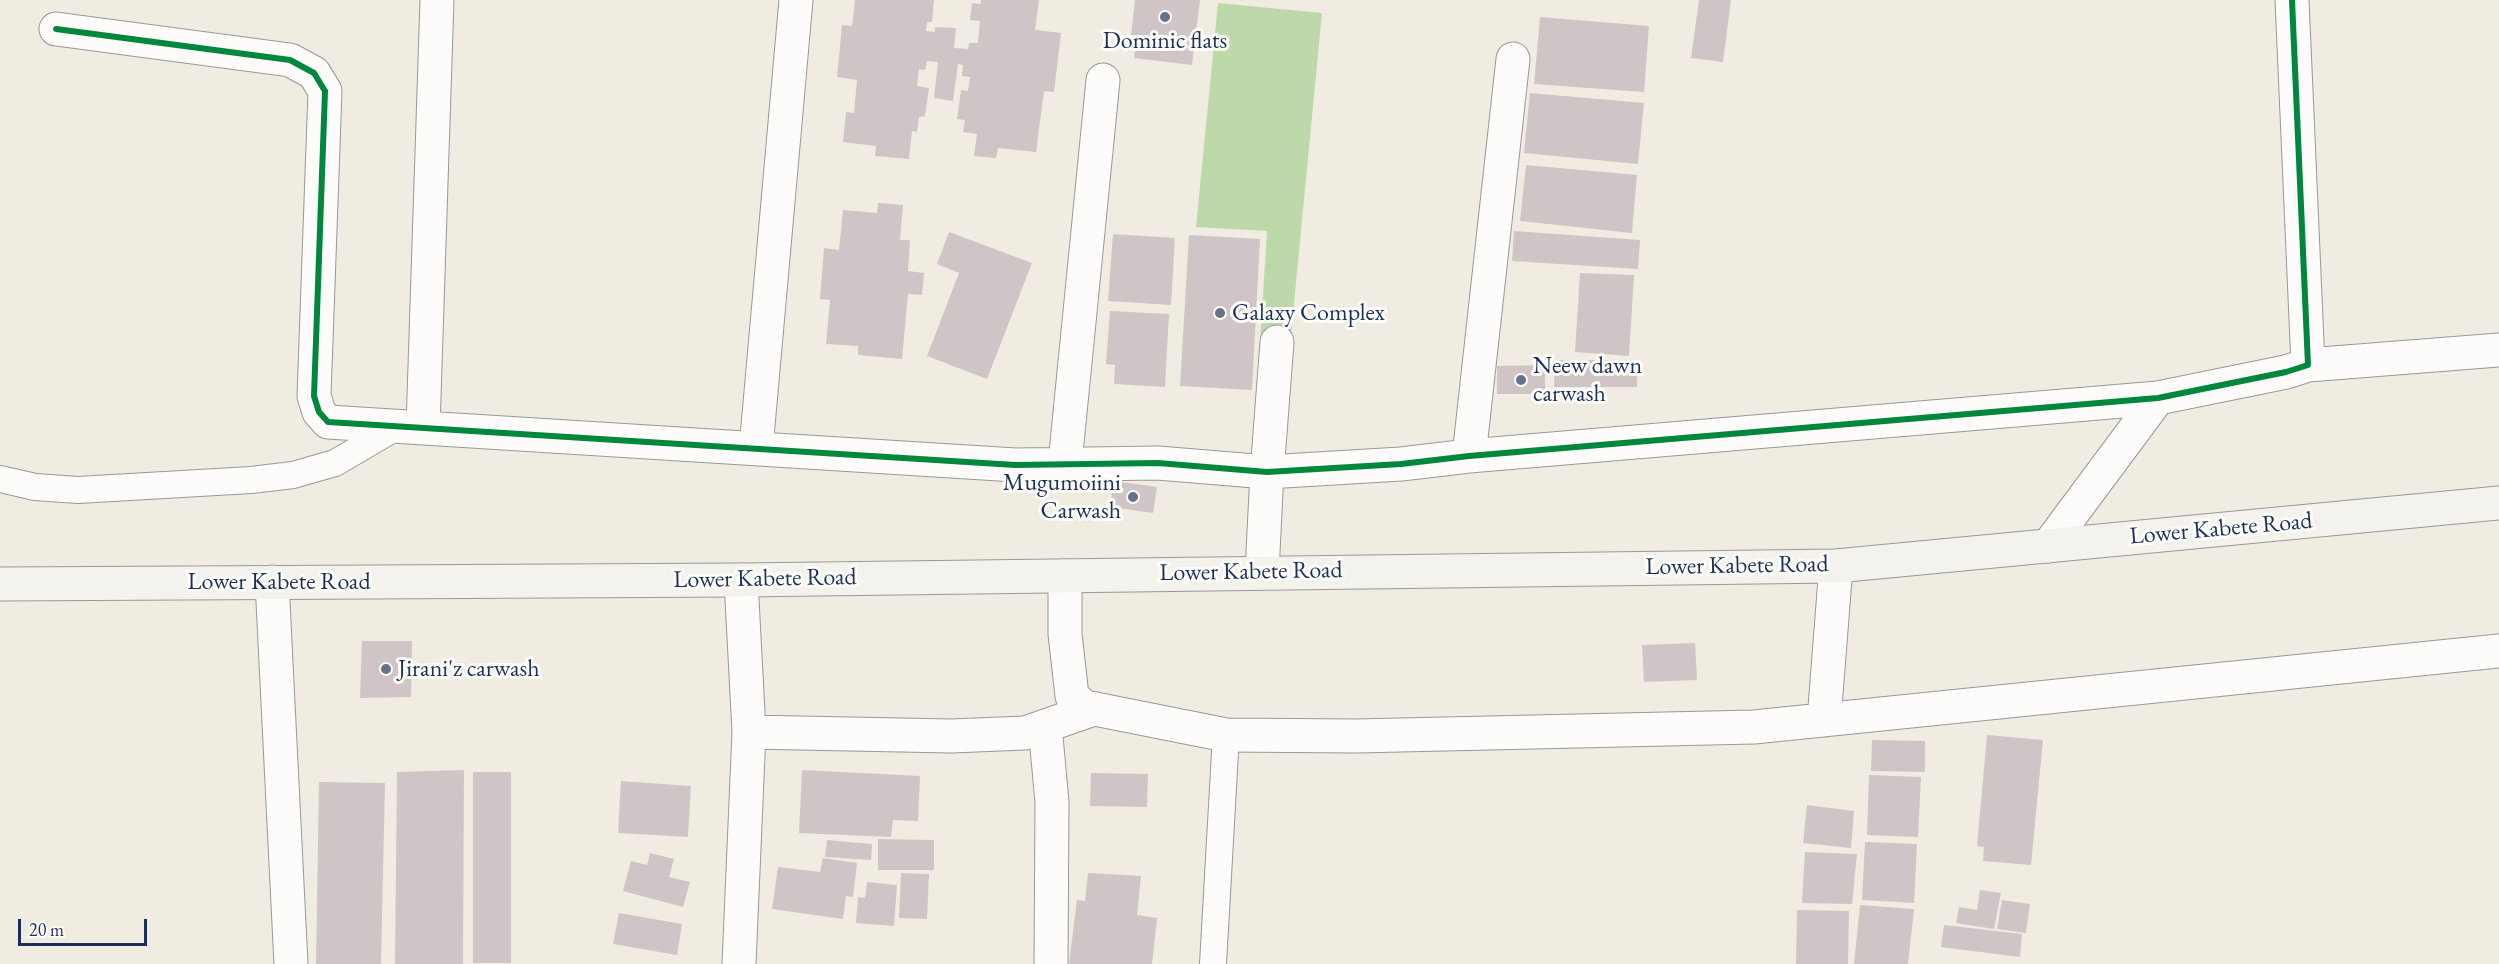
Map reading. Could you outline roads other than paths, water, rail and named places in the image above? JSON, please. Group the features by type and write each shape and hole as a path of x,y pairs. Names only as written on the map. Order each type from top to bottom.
{"main road":[{"name":"Lower Kabete Road","path":"0,584 741,580 1836,566 2499,503"}],"street":[{"path":"410,427 437,0"},
{"path":"756,448 796,0"},
{"path":"2292,0 2308,365"},
{"path":"56,29 290,60 314,73 325,91 314,396 319,412 328,422 1015,465 1065,462 1158,463 1267,472 1401,464 1468,456 2158,398 2286,372 2308,365 2499,350"},
{"path":"1468,456 1513,59"},
{"path":"1065,462 1103,80"},
{"path":"1262,572 1277,342"},
{"path":"2048,546 2158,398"},
{"path":"1824,720 1836,566"},
{"path":"1065,576 1065,634 1072,696 1085,707 1226,735 1356,736 1742,727 2499,651"},
{"path":"739,964 749,732 741,580"},
{"path":"273,582 291,964"},
{"path":"749,732 951,736 1025,733 1094,709"},
{"path":"1045,726 1052,802 1051,964"}],"lane":[{"path":"0,479 35,487 78,490 251,480 282,476 335,463 410,427"},
{"path":"1213,964 1226,735"}],"place":[{"name":"Dominic flats","path":"1165,17"},
{"name":"Galaxy Complex","path":"1220,313"},
{"name":"Neew dawn carwash","path":"1521,380"},
{"name":"Mugumoiini Carwash","path":"1133,497"},
{"name":"Jirani'z carwash","path":"386,669"}]}
